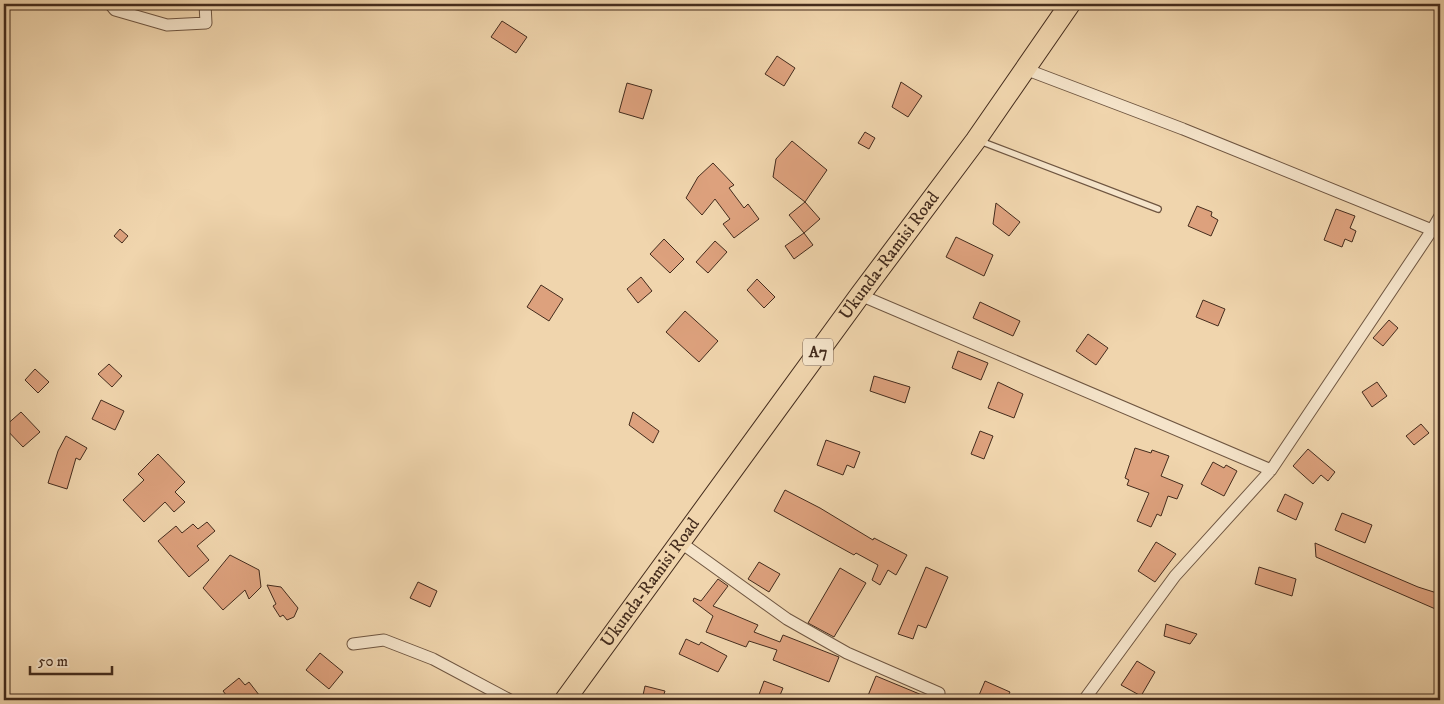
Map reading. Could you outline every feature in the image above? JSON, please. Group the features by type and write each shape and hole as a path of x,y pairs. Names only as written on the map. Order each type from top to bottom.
{"highway":[{"name":"Ukunda-Ramisi Road","path":"565,700 860,295 976,140 1070,4"}],"street":[{"path":"110,4 115,10 167,25 206,23 205,4"},
{"path":"1025,69 1183,129 1436,232"},
{"path":"1084,700 1175,576 1271,470 1436,232 1440,216"},
{"path":"860,295 1271,470"},
{"path":"680,542 786,619 847,652 939,693"},
{"path":"353,644 384,640 433,659 510,700"}],"lane":[{"path":"976,140 1158,209"}],"building":[{"path":"502,21 527,37 516,53 491,37"},
{"path":"777,56 795,68 784,86 765,74"},
{"path":"901,82 922,96 908,117 892,107"},
{"path":"627,83 652,90 643,119 619,112"},
{"path":"865,132 875,138 869,149 858,143"},
{"path":"792,141 827,170 805,202 773,177 776,159"},
{"path":"713,163 734,185 729,188 744,208 748,204 759,219 734,238 723,224 730,219 715,199 702,215 686,198 698,177"},
{"path":"805,202 820,219 804,233 789,215"},
{"path":"996,203 1020,222 1009,236 993,224"},
{"path":"1197,206 1212,212 1211,216 1218,220 1211,236 1188,226"},
{"path":"1336,209 1355,216 1350,228 1356,231 1352,242 1345,239 1342,247 1324,240"},
{"path":"120,229 128,236 122,243 114,236"},
{"path":"804,233 813,245 794,259 785,246"},
{"path":"956,237 993,255 984,276 946,257"},
{"path":"664,239 684,259 670,273 650,254"},
{"path":"715,241 727,252 708,273 696,262"},
{"path":"641,277 652,291 638,303 627,289"},
{"path":"757,279 775,297 764,308 747,290"},
{"path":"541,285 563,299 549,321 527,307"},
{"path":"1203,300 1225,309 1218,326 1196,317"},
{"path":"980,302 1020,321 1013,336 973,318"},
{"path":"685,311 718,341 699,362 666,332"},
{"path":"1389,320 1398,328 1383,346 1373,338"},
{"path":"1088,334 1108,348 1096,365 1076,351"},
{"path":"958,351 988,363 981,380 952,368"},
{"path":"109,364 122,376 112,387 98,374"},
{"path":"35,369 49,382 38,393 25,380"},
{"path":"874,376 910,387 905,403 870,391"},
{"path":"998,382 1023,394 1014,418 988,408"},
{"path":"1377,382 1387,396 1372,407 1362,392"},
{"path":"101,400 124,411 115,430 92,419"},
{"path":"21,412 40,432 23,447 4,427"},
{"path":"633,412 659,431 653,443 629,425"},
{"path":"1421,424 1429,433 1414,445 1406,436"},
{"path":"980,431 993,436 984,459 971,454"},
{"path":"66,436 87,448 80,460 76,458 67,489 48,483 58,451"},
{"path":"826,440 860,452 854,468 847,465 843,475 817,465"},
{"path":"1135,448 1151,453 1152,450 1169,456 1161,476 1183,485 1177,499 1168,496 1161,516 1157,514 1151,527 1137,521 1149,493 1127,485 1129,480 1125,478"},
{"path":"1308,449 1335,472 1328,481 1321,475 1313,484 1293,466"},
{"path":"158,454 185,482 175,492 185,502 174,512 165,502 144,522 123,500 144,480 138,474"},
{"path":"1213,462 1224,468 1226,465 1237,471 1224,496 1201,484"},
{"path":"785,490 820,508 873,540 874,538 907,555 896,575 888,570 880,585 872,580 878,565 856,553 854,555 774,511"},
{"path":"1285,494 1303,503 1296,520 1277,511"},
{"path":"1342,513 1372,525 1365,543 1335,530"},
{"path":"207,522 215,531 197,546 209,560 189,577 158,541 176,526 182,533 193,524 198,529"},
{"path":"1156,542 1176,554 1155,582 1138,571"},
{"path":"1315,543 1418,587 1440,594 1440,611 1316,557"},
{"path":"230,555 259,570 261,587 249,599 245,590 223,610 203,588"},
{"path":"759,562 780,574 769,592 748,579"},
{"path":"926,567 948,577 926,628 918,625 913,639 898,634"},
{"path":"1259,567 1296,579 1292,596 1255,584"},
{"path":"840,568 866,583 834,637 808,623"},
{"path":"718,579 728,586 713,606 758,625 754,632 780,642 783,635 839,657 829,682 773,660 777,650 749,641 746,647 706,632 713,616 693,601 694,598 701,601"},
{"path":"418,582 437,591 430,607 410,598"},
{"path":"267,585 281,587 298,608 294,617 287,620 283,615 280,617 273,606 276,604"},
{"path":"1166,624 1197,634 1190,644 1164,636"},
{"path":"686,639 699,645 701,642 727,656 718,672 679,654"},
{"path":"320,653 343,672 329,689 306,670"},
{"path":"1137,661 1155,672 1141,696 1121,685"},
{"path":"876,676 934,700 873,700 867,698"},
{"path":"239,678 245,685 249,682 263,700 230,700 223,691"},
{"path":"764,681 783,688 778,700 757,700"},
{"path":"985,681 1010,692 1006,700 977,700"},
{"path":"645,686 665,691 662,700 642,700"}]}
